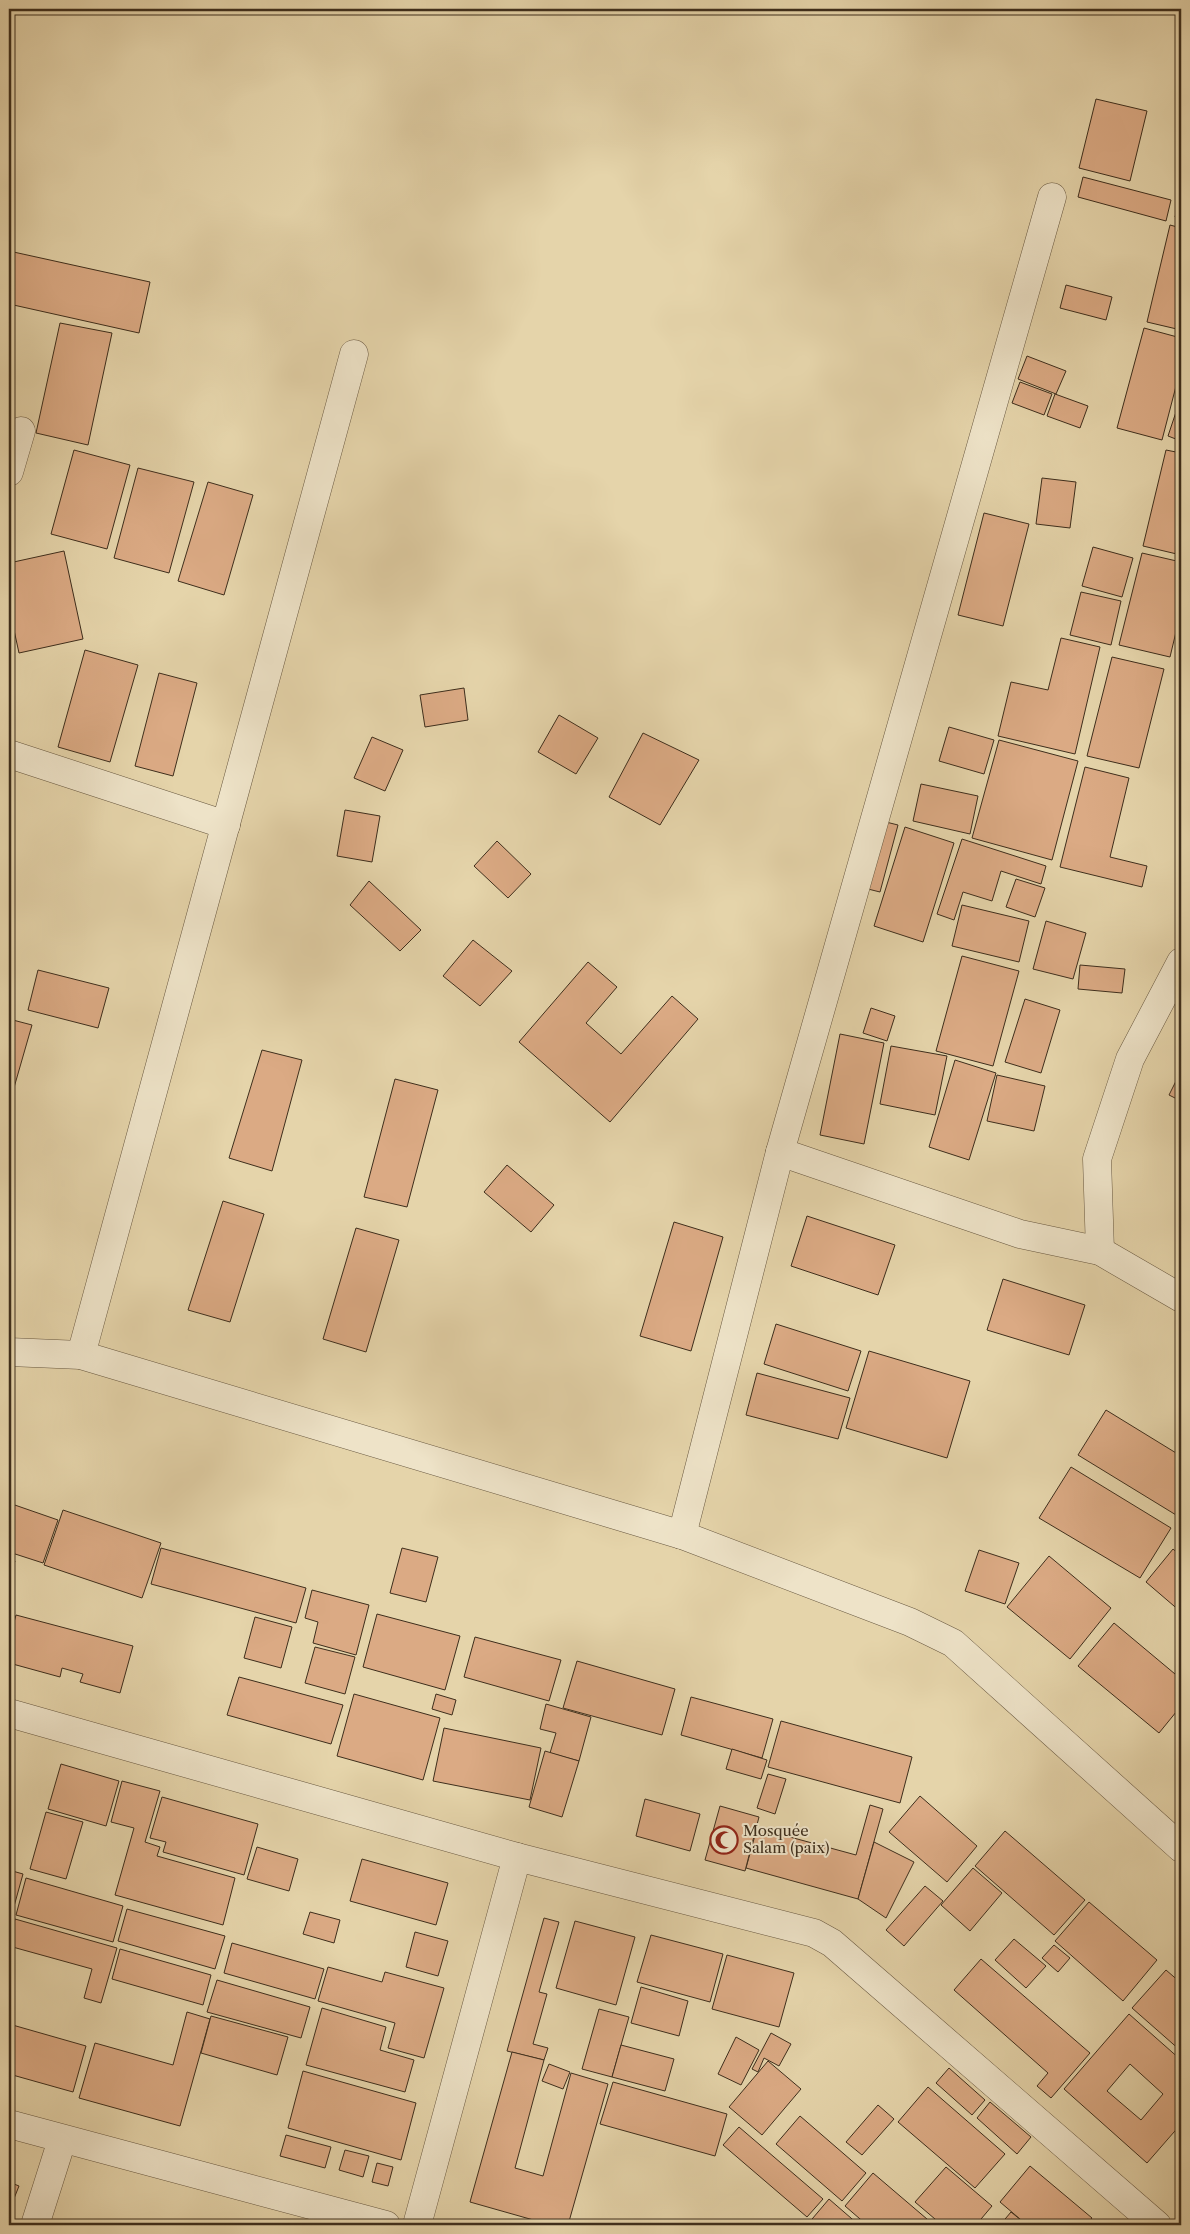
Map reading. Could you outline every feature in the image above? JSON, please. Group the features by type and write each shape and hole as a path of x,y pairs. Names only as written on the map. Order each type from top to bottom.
{"street":[{"path":"682,1535 780,1152 1052,196"},
{"path":"81,1355 354,354"},
{"path":"9,472 21,431"},
{"path":"9,754 226,825"},
{"path":"1100,1251 1097,1159 1130,1058 1181,962"},
{"path":"780,1152 1020,1234 1100,1251 1181,1298"},
{"path":"9,1352 81,1355 682,1535 910,1622 953,1643 1181,1848"},
{"path":"9,1713 517,1857 814,1932 832,1943 1156,2225"},
{"path":"417,2225 517,1857"},
{"path":"9,2124 62,2140 386,2225"},
{"path":"34,2225 62,2140"}],"building":[{"path":"1096,99 1147,111 1130,181 1079,168"},
{"path":"1083,177 1171,200 1166,221 1078,197"},
{"path":"1181,195 1181,219 1175,217"},
{"path":"1170,225 1181,228 1181,330 1147,322"},
{"path":"9,251 150,282 139,333 9,304"},
{"path":"1066,285 1112,297 1106,320 1060,308"},
{"path":"60,323 112,333 88,445 36,433"},
{"path":"1144,328 1181,338 1181,367 1162,440 1117,428"},
{"path":"1027,356 1066,371 1056,394 1018,379"},
{"path":"1020,382 1052,394 1044,415 1012,403"},
{"path":"1055,394 1088,406 1080,428 1047,416"},
{"path":"1181,397 1181,441 1168,436"},
{"path":"74,450 130,465 107,549 51,534"},
{"path":"1166,450 1181,453 1181,555 1143,546"},
{"path":"138,468 194,482 169,573 114,558"},
{"path":"1042,478 1076,482 1070,528 1036,524"},
{"path":"208,482 253,495 224,595 178,581"},
{"path":"984,513 1029,524 1003,626 958,615"},
{"path":"1093,547 1133,558 1122,597 1082,586"},
{"path":"64,551 83,639 19,653 9,607 9,563"},
{"path":"1142,553 1181,562 1181,611 1170,657 1119,645"},
{"path":"1081,592 1121,601 1111,645 1070,635"},
{"path":"1061,638 1100,647 1075,754 998,736 1011,682 1048,690"},
{"path":"85,650 138,665 110,762 58,747"},
{"path":"1112,657 1164,669 1139,768 1087,756"},
{"path":"159,673 197,683 173,776 135,766"},
{"path":"464,688 468,720 425,727 420,695"},
{"path":"559,715 598,738 576,774 538,752"},
{"path":"949,727 994,740 984,774 939,761"},
{"path":"643,733 699,760 660,825 609,797"},
{"path":"372,737 403,750 385,791 354,778"},
{"path":"999,740 1078,761 1052,860 972,838"},
{"path":"1085,767 1129,778 1110,857 1147,866 1142,887 1060,867"},
{"path":"921,784 978,796 970,834 913,821"},
{"path":"345,810 380,816 372,862 337,856"},
{"path":"882,821 898,825 880,892 864,888"},
{"path":"905,827 954,843 923,942 874,926"},
{"path":"962,839 1046,866 1041,884 1001,871 992,901 963,892 954,920 937,914"},
{"path":"497,841 531,874 508,898 474,866"},
{"path":"1016,879 1045,888 1035,917 1006,907"},
{"path":"369,881 421,930 400,951 350,905"},
{"path":"962,905 1029,921 1019,962 952,946"},
{"path":"1046,921 1086,933 1073,979 1033,969"},
{"path":"473,940 512,971 480,1006 443,976"},
{"path":"962,956 1019,971 993,1066 936,1051"},
{"path":"588,962 617,987 586,1023 621,1054 672,996 698,1019 610,1122 519,1042"},
{"path":"1080,965 1125,969 1122,993 1078,989"},
{"path":"38,970 109,988 98,1028 28,1010"},
{"path":"1025,999 1060,1010 1041,1073 1005,1062"},
{"path":"871,1008 895,1016 887,1041 863,1033"},
{"path":"9,1019 32,1025 9,1105"},
{"path":"840,1034 884,1043 864,1144 820,1135"},
{"path":"891,1046 947,1056 935,1115 880,1104"},
{"path":"262,1050 302,1060 272,1171 229,1158"},
{"path":"955,1060 996,1073 969,1160 929,1147"},
{"path":"1181,1071 1181,1101 1169,1095"},
{"path":"997,1075 1045,1086 1034,1131 987,1121"},
{"path":"395,1079 438,1090 407,1207 364,1197"},
{"path":"9,1122 14,1124 9,1140"},
{"path":"507,1165 554,1205 531,1232 484,1192"},
{"path":"223,1201 264,1214 230,1322 188,1310"},
{"path":"807,1216 895,1245 878,1295 791,1266"},
{"path":"674,1222 723,1237 691,1351 640,1336"},
{"path":"356,1228 399,1240 366,1352 323,1339"},
{"path":"1003,1279 1085,1305 1069,1355 987,1330"},
{"path":"776,1324 861,1351 848,1391 764,1364"},
{"path":"869,1351 970,1381 947,1458 846,1428"},
{"path":"757,1373 850,1398 838,1439 746,1415"},
{"path":"1106,1410 1181,1456 1181,1518 1078,1455"},
{"path":"1071,1467 1171,1528 1140,1578 1039,1518"},
{"path":"9,1503 58,1520 43,1563 9,1552"},
{"path":"63,1510 161,1543 142,1598 44,1565"},
{"path":"161,1548 306,1588 296,1623 151,1584"},
{"path":"402,1548 438,1557 426,1602 390,1593"},
{"path":"1173,1549 1181,1556 1181,1612 1146,1582"},
{"path":"979,1550 1019,1563 1005,1604 965,1591"},
{"path":"1049,1556 1111,1608 1070,1659 1007,1607"},
{"path":"9,1559 15,1561 9,1580"},
{"path":"312,1590 369,1605 356,1655 313,1643 318,1622 305,1618"},
{"path":"377,1614 460,1636 445,1690 363,1667"},
{"path":"9,1615 14,1617 9,1633"},
{"path":"16,1615 133,1646 120,1693 80,1682 83,1674 62,1668 60,1677 9,1663 9,1641"},
{"path":"255,1617 292,1627 281,1668 244,1658"},
{"path":"1114,1623 1181,1679 1181,1706 1159,1733 1078,1666"},
{"path":"475,1637 561,1660 549,1701 464,1677"},
{"path":"315,1647 355,1657 345,1694 305,1683"},
{"path":"577,1661 675,1689 662,1735 563,1708"},
{"path":"239,1677 343,1705 331,1744 227,1715"},
{"path":"354,1694 440,1718 423,1780 337,1756"},
{"path":"436,1694 456,1700 452,1715 432,1709"},
{"path":"691,1697 773,1719 762,1758 681,1735"},
{"path":"546,1704 591,1717 579,1761 550,1753 556,1733 540,1729"},
{"path":"781,1721 912,1757 900,1803 768,1767"},
{"path":"444,1728 541,1748 530,1800 433,1781"},
{"path":"732,1749 767,1760 761,1779 726,1769"},
{"path":"545,1751 579,1761 562,1817 529,1807"},
{"path":"61,1764 119,1781 106,1826 48,1809"},
{"path":"768,1774 786,1779 775,1814 757,1808"},
{"path":"122,1781 160,1791 145,1842 160,1847 157,1856 235,1878 223,1925 115,1895 134,1828 111,1822"},
{"path":"920,1796 977,1846 947,1882 889,1832"},
{"path":"162,1797 258,1824 244,1875 163,1852 166,1842 150,1838"},
{"path":"645,1799 700,1814 690,1851 636,1836"},
{"path":"870,1805 883,1809 858,1899 746,1868 757,1828 856,1855"},
{"path":"720,1806 759,1817 745,1871 705,1860"},
{"path":"46,1812 83,1822 66,1879 30,1869"},
{"path":"1005,1831 1085,1900 1054,1935 975,1866"},
{"path":"874,1842 914,1862 886,1918 858,1899"},
{"path":"257,1847 298,1859 289,1891 247,1879"},
{"path":"362,1859 448,1883 436,1925 350,1901"},
{"path":"973,1868 1002,1893 970,1931 941,1905"},
{"path":"9,1870 23,1874 13,1910 9,1909"},
{"path":"26,1878 123,1906 113,1942 16,1915"},
{"path":"925,1886 943,1901 904,1946 886,1930"},
{"path":"1089,1902 1157,1960 1123,2001 1055,1941"},
{"path":"127,1909 225,1936 215,1969 118,1941"},
{"path":"310,1912 340,1920 334,1943 303,1934"},
{"path":"544,1918 559,1922 539,1992 547,1994 533,2044 548,2048 544,2060 507,2051"},
{"path":"15,1919 117,1948 101,2003 84,1998 92,1969 9,1946"},
{"path":"575,1921 635,1937 616,2005 556,1988"},
{"path":"415,1932 448,1941 438,1976 406,1967"},
{"path":"651,1935 723,1954 710,2002 637,1982"},
{"path":"1014,1939 1046,1966 1026,1988 995,1960"},
{"path":"232,1943 324,1969 315,1999 224,1973"},
{"path":"1054,1945 1070,1958 1058,1972 1042,1958"},
{"path":"120,1949 211,1975 203,2005 112,1979"},
{"path":"727,1955 794,1973 779,2027 712,2009"},
{"path":"981,1959 1090,2053 1051,2098 1037,2086 1048,2073 954,1990"},
{"path":"328,1967 382,1982 385,1972 444,1988 424,2058 388,2048 395,2023 318,2001"},
{"path":"1166,1970 1181,1983 1181,2051 1132,2008"},
{"path":"217,1980 310,2007 301,2038 207,2012"},
{"path":"641,1987 688,2001 679,2036 631,2023"},
{"path":"322,2008 386,2027 380,2050 414,2060 405,2092 306,2065"},
{"path":"599,2009 629,2017 612,2077 582,2069"},
{"path":"187,2012 210,2019 180,2126 79,2098 95,2043 173,2065"},
{"path":"1129,2014 1181,2060 1181,2124 1147,2163 1064,2089","holes":["1130,2064 1163,2094 1141,2120 1107,2091"]},
{"path":"211,2016 288,2037 277,2075 201,2053"},
{"path":"9,2024 86,2046 73,2092 9,2074"},
{"path":"771,2033 791,2044 779,2066 764,2058 758,2072 752,2069"},
{"path":"736,2037 759,2050 741,2085 718,2074"},
{"path":"621,2045 674,2059 665,2091 612,2077"},
{"path":"512,2052 544,2060 515,2168 543,2176 571,2073 608,2084 568,2225 551,2225 470,2202"},
{"path":"768,2061 801,2089 762,2135 729,2107"},
{"path":"549,2064 570,2072 563,2089 542,2081"},
{"path":"949,2068 985,2100 972,2115 936,2083"},
{"path":"303,2071 416,2103 401,2160 288,2128"},
{"path":"613,2082 727,2114 715,2156 600,2124"},
{"path":"928,2087 1005,2154 975,2188 898,2122"},
{"path":"990,2102 1031,2137 1017,2154 977,2118"},
{"path":"878,2105 894,2119 862,2155 846,2142"},
{"path":"800,2116 866,2173 842,2201 776,2144"},
{"path":"739,2127 823,2199 807,2217 723,2145"},
{"path":"286,2135 331,2147 325,2168 280,2156"},
{"path":"345,2150 369,2156 363,2177 339,2170"},
{"path":"377,2163 393,2167 388,2186 372,2182"},
{"path":"1030,2166 1092,2218 1086,2225 1027,2225 1000,2202"},
{"path":"946,2167 992,2206 976,2225 942,2225 915,2202"},
{"path":"873,2173 934,2225 867,2225 845,2206"},
{"path":"9,2182 19,2186 9,2211"},
{"path":"829,2199 859,2225 807,2225"},
{"path":"1011,2212 1027,2225 1000,2225"}],"place":[{"name":"Mosquée Salam (paix)","path":"724,1840"}]}
